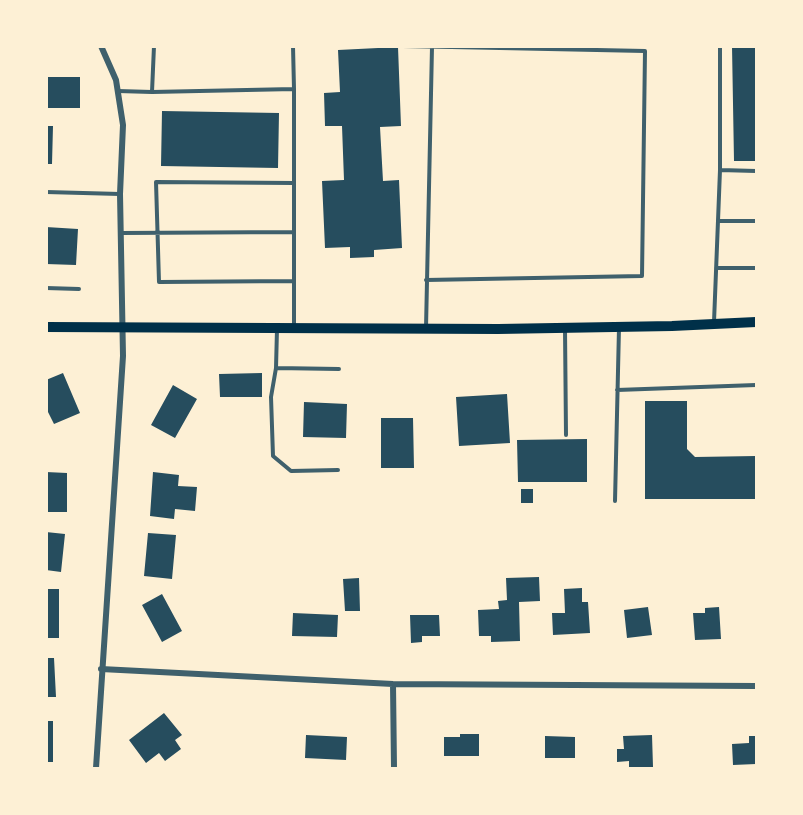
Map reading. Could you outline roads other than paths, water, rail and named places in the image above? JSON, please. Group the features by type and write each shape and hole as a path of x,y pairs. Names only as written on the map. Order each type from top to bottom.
{"main road":[{"path":"46,327 426,329 619,327 756,322"}],"street":[{"path":"96,768 123,356 120,194 123,124 118,91 101,46"},
{"path":"101,669 393,684 756,686"},
{"path":"393,684 394,768"}],"lane":[{"path":"152,92 154,46"},
{"path":"293,46 294,329"},
{"path":"402,46 645,51 642,276 426,280"},
{"path":"714,323 720,170 720,46"},
{"path":"426,329 432,47"},
{"path":"118,91 294,89"},
{"path":"720,170 756,171"},
{"path":"294,183 156,182 159,282 294,281"},
{"path":"46,192 120,194"},
{"path":"718,221 756,221"},
{"path":"121,233 294,232"},
{"path":"716,268 756,268"},
{"path":"46,288 79,288"},
{"path":"615,501 619,327"},
{"path":"565,328 566,435"},
{"path":"277,329 276,368 271,397 273,456 291,471 338,470"},
{"path":"276,368 339,369"},
{"path":"617,390 756,385"}]}
